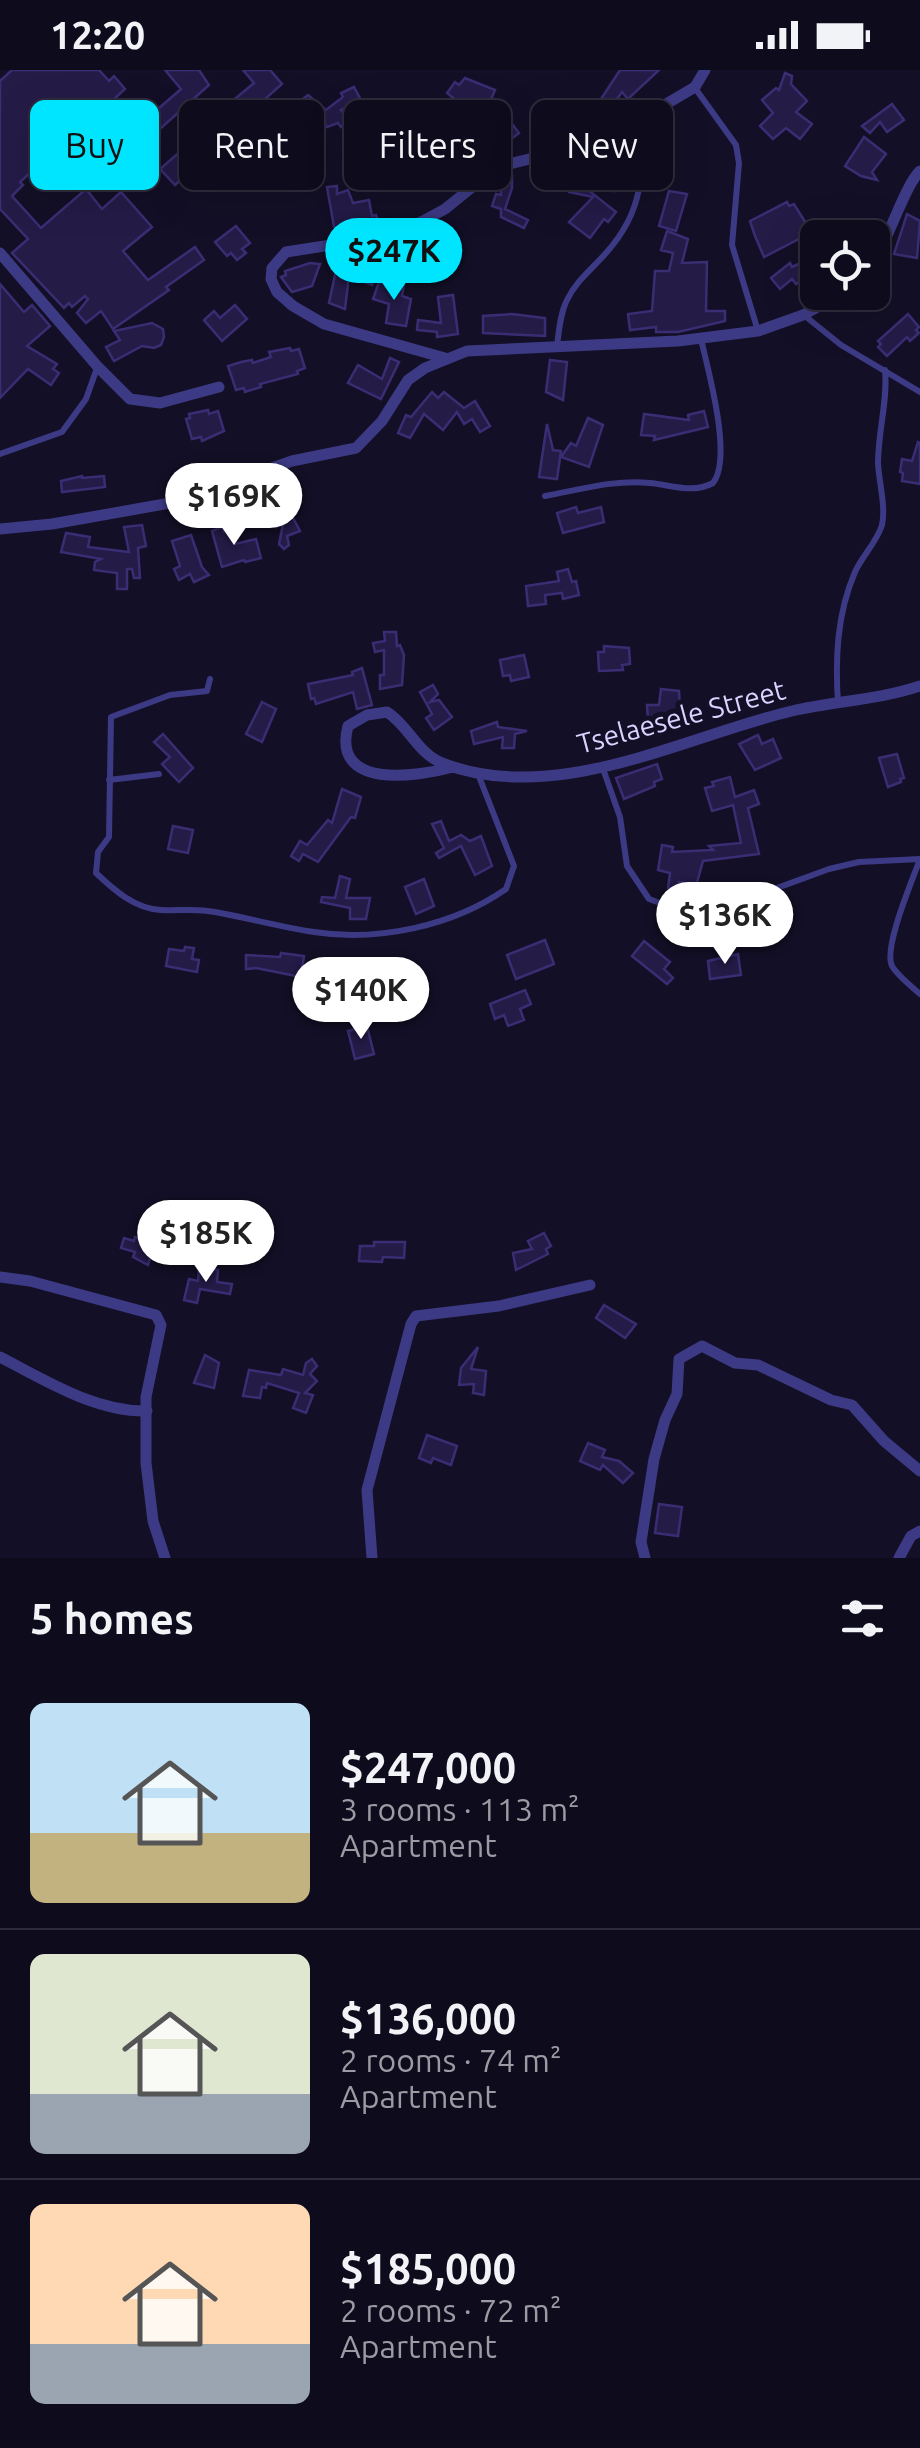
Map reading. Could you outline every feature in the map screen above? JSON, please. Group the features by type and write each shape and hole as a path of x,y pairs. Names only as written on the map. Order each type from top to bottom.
{"street":[{"path":"673,101 695,88 702,71"},
{"path":"445,358 324,324 277,292 271,279 272,268 286,252 389,236 445,209 497,167 531,159"},
{"path":"890,232 917,177"},
{"path":"0,253 130,399 160,403 219,386"},
{"path":"0,529 176,502 292,461 356,448 382,422 408,380 445,358 467,351 701,338 758,331 814,310"},
{"name":"Tselaesele Street","path":"454,768 429,774 375,774 359,766 346,752 348,726 367,715 387,712 400,720 435,761 478,774 547,775 602,766 794,711 920,686"},
{"path":"0,1276 156,1316 161,1324 150,1368 148,1494 166,1558"},
{"path":"372,1558 366,1490 416,1316 499,1306 590,1285"},
{"path":"645,1558 641,1542 652,1475 665,1420 677,1394 679,1359 702,1346 735,1362 758,1365 831,1400 852,1405 884,1441 920,1471"},
{"path":"0,1356 97,1402 147,1411"},
{"path":"899,1558 911,1536 920,1530"}],"lane":[{"path":"695,88 736,145 739,163 732,245 758,331"},
{"path":"556,347 564,304 576,284 608,251 639,200 639,190"},
{"path":"803,316 842,345 920,392"},
{"path":"545,496 618,483 647,482 693,489 713,482 721,468 716,412 701,338"},
{"path":"0,454 62,432 86,399 98,367"},
{"path":"839,705 836,656 842,613 854,576 881,528 878,462 885,370"},
{"path":"210,679 207,692 170,695 111,717 109,836 98,852 96,873 123,898 159,910 190,907 316,933 363,936 413,928 460,914 506,889 513,876 512,855 478,774"},
{"path":"602,766 620,817 626,866 650,899 668,906 747,899 830,868 859,862 920,859 894,934 890,958 920,994"},
{"path":"110,780 159,774"}],"building":[{"path":"12,70 99,70 109,81 114,76 125,89 113,100 30,100 30,173 12,196 41,228 85,190 102,209 121,192 152,227 123,251 148,280 195,247 204,260 113,329 101,311 86,323 77,313 88,299 85,296 72,307 69,303 64,308 12,253 28,239 0,209 0,81"},
{"path":"165,70 199,70 209,85 192,100 179,100 179,112 159,130 159,108 181,89"},
{"path":"243,70 270,70 282,84 264,100 234,100 254,83"},
{"path":"620,70 659,70 628,99 622,92 616,100 600,100"},
{"path":"785,73 792,76 791,84 807,101 796,112 812,124 800,139 786,128 773,139 760,126 773,113 762,100 776,88 779,90"},
{"path":"465,78 495,90 491,100 456,100 447,93 455,82 459,85"},
{"path":"354,87 361,100 344,100 344,125 327,127 324,108 343,97 341,93"},
{"path":"892,104 904,120 887,132 880,122 870,133 862,126"},
{"path":"511,123 519,133 511,139"},
{"path":"864,137 886,154 872,172 877,180 845,166"},
{"path":"179,152 179,181 175,185 160,169"},
{"path":"512,176 512,188 505,209 528,220 524,228 501,217 501,209 492,206 496,194 501,195 501,190 511,190"},
{"path":"337,186 337,194 348,190 353,203 369,200 372,216 376,215 381,228 347,233 334,227 327,187"},
{"path":"588,190 616,212 608,222 604,219 590,238 569,222 593,197 569,192"},
{"path":"669,191 687,194 676,231 659,226"},
{"path":"787,202 789,206 794,204 804,220 800,220 800,242 764,257 750,221"},
{"path":"907,214 920,221 917,258 894,254"},
{"path":"236,226 250,243 237,260 231,253 227,256 215,242"},
{"path":"667,231 688,239 682,263 707,262 706,311 725,311 725,321 678,332 656,332 656,327 630,330 628,314 652,311 655,271 669,271 673,253 661,250"},
{"path":"365,260 380,267 372,285 349,276 345,309 329,303 336,270 332,269 333,264 339,261 343,266 361,270"},
{"path":"790,263 792,267 800,263 800,281 796,284 792,279 780,289 771,278"},
{"path":"320,264 312,286 292,292 281,277 286,275 285,271"},
{"path":"379,282 404,285 402,296 411,299 406,326 386,323 389,304 373,299"},
{"path":"0,284 24,312 32,305 50,326 27,346 57,364 53,369 59,373 51,385 28,369 0,398"},
{"path":"453,295 458,334 437,337 437,332 417,330 418,320 441,323 438,297"},
{"path":"235,305 247,319 222,341 204,320 214,311 220,318"},
{"path":"908,314 919,327 919,333 910,341 907,337 887,356 878,347 878,341"},
{"path":"483,316 545,318 545,336 483,333"},
{"path":"152,323 163,329 161,345 142,346 114,361 106,347 120,340 114,331"},
{"path":"299,349 305,368 298,374 245,392 244,388 236,390 228,366 252,360 253,363 271,357 269,352"},
{"path":"390,358 399,362 381,399 348,383 358,365 382,379"},
{"path":"550,360 567,362 563,400 546,392"},
{"path":"432,392 438,398 444,392 464,408 475,401 490,426 480,432 472,419 464,424 457,412 443,430 424,414 410,438 398,433 406,415 411,417"},
{"path":"208,410 209,414 218,411 224,431 202,441 201,437 192,439 186,419 189,414"},
{"path":"704,411 708,427 654,440 655,436 641,435 644,414 689,420 688,415"},
{"path":"588,418 603,425 589,467 561,457 571,443 576,446"},
{"path":"547,424 553,450 561,451 557,479 539,477"},
{"path":"918,442 920,484 902,481 902,459 912,461"},
{"path":"104,476 105,487 62,492 61,481"},
{"path":"283,499 300,531 287,536 289,545 284,549 279,544 283,524 276,527 266,508"},
{"path":"576,507 578,513 601,507 604,522 563,533 557,513"},
{"path":"142,525 146,546 138,548 140,578 134,578 132,569 127,569 127,589 117,589 117,573 94,570 95,562 101,559 61,552 66,533 90,537 88,547 129,552 124,527"},
{"path":"222,527 224,532 230,529 235,544 256,539 261,558 222,567 212,531"},
{"path":"191,535 202,567 209,575 194,582 190,574 179,580 174,569 180,566 172,541"},
{"path":"568,569 579,595 563,599 562,593 545,595 546,604 528,606 526,586 559,581 557,572"},
{"path":"384,632 396,632 397,646 404,655 402,685 380,689 384,650 375,652 373,643 385,641"},
{"path":"604,646 629,648 630,664 622,665 623,670 599,671 598,652 604,652"},
{"path":"524,655 529,677 511,681 510,675 503,676 500,660"},
{"path":"362,668 372,705 357,709 353,692 316,704 311,699 308,684 353,675"},
{"path":"433,685 438,694 430,702 439,700 452,717 434,730 426,718 432,714 420,692"},
{"path":"661,689 679,691 681,722 648,722 647,705 659,705"},
{"path":"262,702 276,709 262,742 246,734"},
{"path":"497,722 498,727 527,731 515,734 514,748 502,748 503,737 474,744 471,731"},
{"path":"163,734 193,768 179,782 162,764 170,757 154,742"},
{"path":"758,735 762,744 773,739 781,758 755,770 739,744"},
{"path":"897,754 904,778 888,787 879,758"},
{"path":"657,764 662,779 624,799 616,778"},
{"path":"730,777 735,797 754,790 759,804 748,808 759,854 703,861 696,886 679,882 678,889 668,888 670,873 658,870 662,845 673,847 672,852 713,850 709,846 741,843 733,805 712,811 705,788"},
{"path":"342,789 361,797 355,818 351,817 318,862 303,854 299,861 291,856 300,841 307,845 328,820 332,823"},
{"path":"441,821 449,841 461,835 470,841 481,836 492,866 475,875 461,846 439,858 436,853 444,848 432,824"},
{"path":"173,826 193,830 188,853 168,849"},
{"path":"340,876 350,879 346,898 370,898 366,919 350,919 350,908 321,902 322,897 335,898"},
{"path":"424,879 434,906 416,914 405,887"},
{"path":"545,940 554,964 516,979 507,955"},
{"path":"644,941 670,962 664,969 673,978 667,984 632,956"},
{"path":"185,947 194,948 192,959 199,960 197,972 166,966 169,949 184,951"},
{"path":"281,953 304,956 301,977 246,969 246,955 280,957"},
{"path":"738,954 741,975 710,979 708,961"},
{"path":"525,990 531,1004 520,1009 524,1020 508,1026 504,1015 495,1019 490,1004"},
{"path":"367,1026 374,1054 355,1059 348,1031"},
{"path":"544,1233 551,1246 546,1249 548,1254 516,1270 513,1253 532,1249 528,1241"},
{"path":"135,1237 155,1243 148,1265 133,1257 135,1252 121,1248 124,1238 134,1241"},
{"path":"374,1242 405,1242 404,1258 359,1261 360,1246 374,1246"},
{"path":"199,1269 218,1270 217,1282 232,1284 230,1294 200,1289 197,1303 184,1300 189,1279 198,1281"},
{"path":"604,1305 636,1324 625,1338 596,1318"},
{"path":"478,1347 471,1369 486,1371 484,1395 473,1393 474,1384 459,1385 461,1368"},
{"path":"205,1355 219,1363 214,1388 194,1383"},
{"path":"312,1359 317,1366 310,1374 317,1381 305,1393 313,1395 306,1413 293,1408 299,1393 267,1383 260,1398 243,1396 249,1370 281,1375 283,1369 303,1375 306,1363"},
{"path":"427,1435 457,1446 451,1465 419,1458"},
{"path":"588,1443 605,1450 602,1457 619,1461 633,1473 623,1483 603,1465 600,1470 580,1461"},
{"path":"659,1504 682,1507 678,1536 655,1533"}]}
